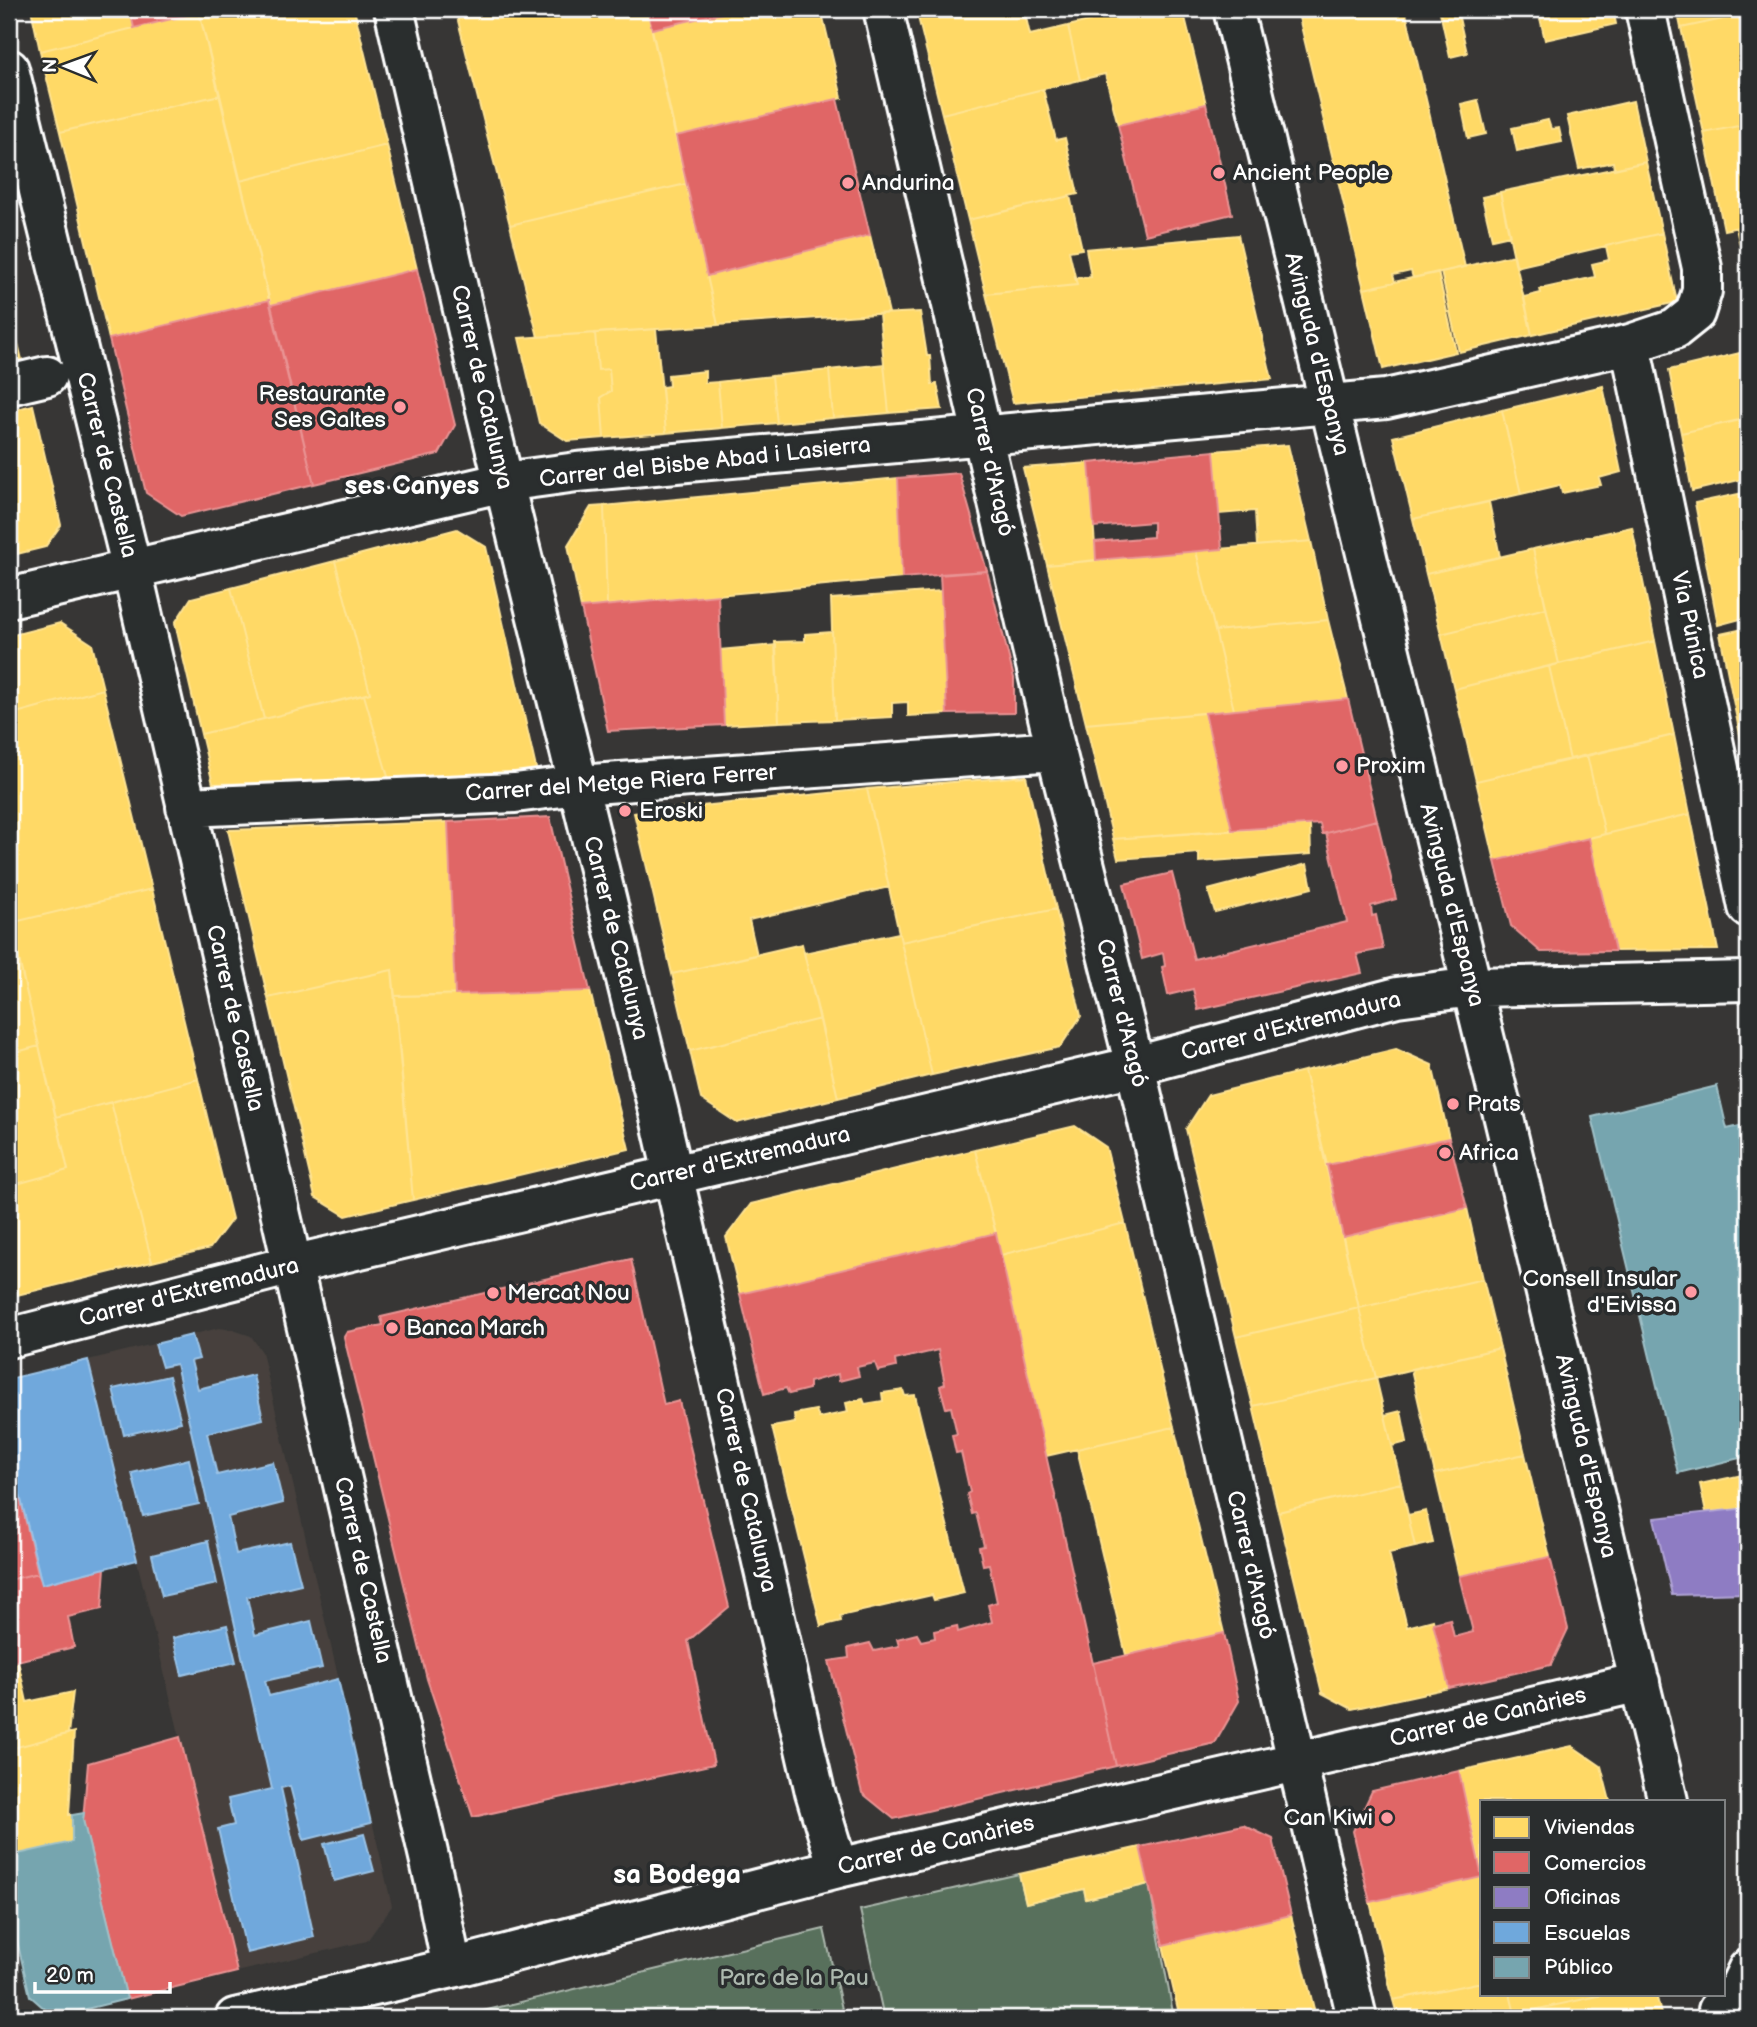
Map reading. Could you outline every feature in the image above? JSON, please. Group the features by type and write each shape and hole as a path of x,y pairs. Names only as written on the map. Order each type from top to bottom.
{"street":[{"name":"Carrer de Catalunya","path":"394,9 504,482 673,1175 815,1792 838,1868"},
{"name":"Carrer d'Aragó","path":"883,9 1056,751 1135,1066 1357,2018"},
{"name":"Avinguda d'Espanya","path":"1233,9 1668,1800"},
{"name":"Carrer del Bisbe Abad i Lasierra","path":"9,598 504,482 577,472 1329,402 1386,399 1630,344 1675,329 1695,313 1702,291 1702,268 1644,9"},
{"name":"Carrer de Castella","path":"9,69 132,569 431,1865 452,1968"},
{"name":"Via Púnica","path":"1630,344 1748,907"},
{"path":"9,385 47,376"},
{"name":"Carrer del Metge Riera Ferrer","path":"186,807 515,793 578,785 1056,751"},
{"name":"Carrer d'Extremadura","path":"9,1338 292,1265 1135,1066 1397,997 1472,987 1748,981"},
{"name":"Carrer de Canàries","path":"234,2018 452,1968 838,1868 1640,1682"},
{"path":"1717,2007 1739,1988 1748,1969"}],"shaded area":[{"path":"219,1328 251,1336 262,1352 392,1906 367,1941 237,1972 88,1360"}],"green space":[{"path":"1019,1874 1026,1903 1084,1889 1086,1899 1149,1884 1174,2018 884,2018 860,1910"},
{"name":"Parc de la Pau","path":"824,1929 844,2018 454,2018"}],"building: Viviendas":[{"path":"31,9 130,9 134,28 40,51"},
{"path":"213,9 354,9 387,145 240,181 199,12"},
{"path":"455,9 647,9 686,184 510,225"},
{"path":"740,9 821,9 842,98 676,136 652,29"},
{"path":"916,9 1024,9 1030,35 1068,26 1080,80 942,114"},
{"path":"1139,9 1183,9 1206,104 1118,125 1105,74 1080,80 1068,26"},
{"path":"1297,9 1405,9 1465,267 1413,278 1411,271 1393,275 1395,282 1364,289"},
{"path":"1457,9 1467,53 1450,57 1440,12"},
{"path":"1538,9 1613,9 1616,24 1545,40"},
{"path":"1677,9 1726,9 1728,18 1681,28"},
{"path":"1726,9 1748,9 1748,124 1704,133 1681,28 1728,18"},
{"path":"199,12 220,95 60,132 40,51"},
{"path":"1043,89 1056,140 1065,138 1078,194 968,220 942,114"},
{"path":"220,95 269,300 109,339 60,132"},
{"path":"1478,100 1486,134 1468,138 1461,104"},
{"path":"1633,101 1646,162 1614,169 1613,162 1579,169 1567,116"},
{"path":"1548,120 1551,129 1559,128 1562,142 1517,151 1512,128"},
{"path":"1748,124 1748,225 1724,230 1704,133"},
{"path":"387,145 417,269 271,305 240,181"},
{"path":"1646,162 1662,233 1516,267 1500,192"},
{"path":"686,184 718,325 538,337 510,225"},
{"path":"1500,193 1510,235 1492,239 1482,197"},
{"path":"1070,196 1082,249 1069,251 1077,285 986,294 968,220"},
{"path":"1748,225 1748,277 1747,277 1736,228"},
{"path":"1662,233 1677,302 1532,335 1524,297 1541,293 1540,289 1595,277 1592,264 1609,260 1606,246"},
{"path":"870,235 889,313 718,325 707,276"},
{"path":"1238,235 1272,379 1013,403 986,294 1077,285 1075,278 1091,277 1086,249"},
{"path":"1514,255 1532,335 1459,352 1441,272"},
{"path":"1438,272 1456,352 1383,369 1364,289"},
{"path":"9,306 22,360 9,363"},
{"path":"920,312 927,356 930,356 932,385 937,384 942,409 889,413 879,314"},
{"path":"656,329 666,433 604,438 601,397 611,391 609,369 598,370 595,333"},
{"path":"595,333 598,370 609,369 611,391 601,397 604,438 567,441 539,423 519,338"},
{"path":"1748,351 1748,418 1681,433 1669,370"},
{"path":"884,364 889,413 833,418 829,370"},
{"path":"829,370 833,418 777,423 772,376"},
{"path":"705,371 705,383 718,382 722,428 666,433 662,387 669,386 668,375"},
{"path":"772,376 777,423 722,428 718,382"},
{"path":"1603,386 1621,472 1599,478 1601,485 1562,493 1560,485 1521,494 1502,410"},
{"path":"33,405 61,525 45,547 9,556 9,411"},
{"path":"1502,410 1521,494 1413,519 1393,437"},
{"path":"1741,420 1748,448 1748,478 1692,491 1681,433"},
{"path":"1288,445 1311,541 1257,546 1255,511 1219,514 1214,451"},
{"path":"1089,463 1096,560 1047,565 1023,468"},
{"path":"898,478 902,578 607,605 604,506"},
{"path":"1748,492 1748,617 1718,625 1695,503"},
{"path":"1489,502 1500,557 1426,574 1413,519"},
{"path":"604,506 607,605 581,608 568,545 591,507"},
{"path":"1632,527 1655,641 1559,664 1533,549"},
{"path":"457,529 486,547 538,777 389,780 364,695 370,693 335,561"},
{"path":"1311,541 1328,620 1215,631 1196,551"},
{"path":"1533,549 1546,608 1441,634 1426,574"},
{"path":"1196,551 1234,710 1086,724 1047,565"},
{"path":"335,561 370,693 264,719 231,588"},
{"path":"231,588 264,719 201,734 175,623 191,598"},
{"path":"941,591 947,714 908,716 908,702 892,703 892,717 835,720 831,599"},
{"path":"1546,608 1559,664 1454,689 1441,634"},
{"path":"1328,620 1348,699 1234,710 1215,631"},
{"path":"60,623 92,644 103,689 9,715 9,636"},
{"path":"1748,628 1748,697 1733,700 1720,634"},
{"path":"832,632 835,720 779,722 775,642 805,641 805,634"},
{"path":"1655,641 1674,735 1570,760 1549,666"},
{"path":"776,645 779,722 724,725 720,650"},
{"path":"1549,666 1570,760 1476,781 1454,689"},
{"path":"103,689 152,889 10,923 9,715"},
{"path":"364,695 389,780 213,784 201,734"},
{"path":"1748,697 1748,774 1733,700"},
{"path":"1205,713 1232,830 1113,839 1086,724"},
{"path":"1674,735 1690,814 1605,834 1587,755"},
{"path":"1587,755 1605,834 1495,861 1476,781"},
{"path":"1026,776 1056,909 901,942 867,789"},
{"path":"867,789 889,887 749,920 757,955 672,974 634,813"},
{"path":"1690,814 1718,950 1615,951 1589,838"},
{"path":"448,822 455,995 395,996 392,970 268,998 228,830"},
{"path":"1310,825 1311,854 1199,862 1199,853 1118,859 1113,839"},
{"path":"1307,864 1312,888 1215,912 1208,890"},
{"path":"152,889 198,1079 56,1117 10,923"},
{"path":"1056,909 1081,1016 1060,1047 932,1075 901,942"},
{"path":"9,916 39,1046 9,1054"},
{"path":"899,933 932,1075 838,1098 804,953"},
{"path":"802,944 820,1019 690,1051 672,974"},
{"path":"392,970 413,1200 346,1216 315,1197 268,998"},
{"path":"590,991 629,1149 413,1200 395,996"},
{"path":"820,1019 838,1098 737,1123 701,1099 690,1051"},
{"path":"39,1046 68,1170 9,1186 9,1054"},
{"path":"1396,1049 1432,1065 1449,1138 1327,1165 1304,1071"},
{"path":"1304,1071 1359,1308 1236,1337 1186,1129 1208,1095"},
{"path":"198,1079 232,1219 210,1248 152,1262 111,1102"},
{"path":"111,1102 152,1262 9,1297 9,1186 68,1170 56,1117"},
{"path":"1075,1126 1106,1147 1125,1223 1001,1255 975,1150"},
{"path":"975,1150 996,1233 740,1294 726,1237 751,1204"},
{"path":"1467,1208 1483,1279 1359,1308 1343,1237"},
{"path":"1125,1223 1174,1427 1046,1456 1001,1255"},
{"path":"1483,1279 1500,1348 1376,1378 1359,1308"},
{"path":"1359,1308 1376,1378 1253,1406 1236,1337"},
{"path":"1500,1348 1525,1454 1435,1474 1411,1369"},
{"path":"1376,1378 1401,1483 1278,1512 1253,1406"},
{"path":"903,1390 905,1396 915,1395 964,1593 934,1600 932,1595 840,1616 841,1621 821,1626 772,1427 795,1423 794,1414 816,1410 819,1418 848,1412 846,1403 863,1399 865,1404 883,1401 882,1393"},
{"path":"1401,1411 1407,1442 1392,1446 1385,1415"},
{"path":"1174,1427 1224,1633 1126,1655 1077,1449"},
{"path":"9,1451 15,1476 9,1478"},
{"path":"1525,1454 1550,1557 1459,1576 1435,1474"},
{"path":"1747,1474 1748,1508 1706,1512 1700,1484"},
{"path":"1401,1483 1415,1547 1389,1553 1407,1627 1433,1620 1449,1688 1352,1709 1322,1693 1278,1512"},
{"path":"1426,1511 1433,1543 1415,1547 1408,1515"},
{"path":"18,1661 27,1702 73,1692 68,1734 9,1749 9,1663"},
{"path":"74,1732 69,1815 72,1815 72,1842 9,1856 9,1749"},
{"path":"1572,1746 1601,1766 1610,1800 1480,1800 1480,1864 1459,1771"},
{"path":"1140,1847 1149,1884 1086,1899 1084,1889 1026,1903 1019,1874"},
{"path":"1480,1877 1480,1982 1393,2000 1370,1902"},
{"path":"1291,1915 1314,2009 1274,2018 1180,2018 1163,1945"},
{"path":"1480,1982 1480,1996 1510,1996 1516,2018 1398,2018 1393,2000"},
{"path":"1510,1996 1599,1996 1515,2014"},
{"path":"1599,1996 1656,1996 1662,2018 1516,2018 1515,2014"},
{"path":"1314,2009 1316,2018 1274,2018"}],"building: Comercios":[{"path":"130,9 213,9 134,28"},
{"path":"647,9 740,9 652,29"},
{"path":"1089,9 1139,9 1092,20"},
{"path":"837,99 870,235 707,276 676,136"},
{"path":"1206,104 1232,214 1145,235 1118,125"},
{"path":"417,269 455,425 439,454 314,484 271,305"},
{"path":"269,300 314,484 181,516 146,493 109,339"},
{"path":"1214,451 1222,549 1096,560 1095,542 1153,537 1153,522 1094,527 1089,463"},
{"path":"959,473 987,571 902,578 898,478"},
{"path":"987,571 1014,678 1014,713 947,714 940,574"},
{"path":"718,595 724,725 608,731 581,608"},
{"path":"1348,699 1377,820 1322,834 1320,824 1232,830 1205,713"},
{"path":"550,817 590,991 455,995 448,822"},
{"path":"1377,820 1396,899 1371,906 1372,916 1376,915 1383,949 1357,954 1362,973 1198,1010 1193,989 1168,995 1162,967 1165,966 1163,953 1142,959 1124,884 1172,873 1194,959 1347,922 1326,833"},
{"path":"1589,838 1615,951 1541,952 1511,926 1495,861"},
{"path":"1449,1138 1467,1208 1343,1237 1327,1165"},
{"path":"996,1233 1116,1766 894,1819 862,1793 829,1661 849,1658 848,1648 870,1643 874,1651 899,1646 897,1639 917,1634 921,1641 935,1638 934,1631 957,1626 958,1632 992,1622 988,1605 997,1602 989,1564 983,1565 979,1547 984,1546 976,1513 972,1514 967,1494 970,1492 961,1452 956,1453 952,1435 957,1434 951,1407 946,1408 940,1386 945,1384 938,1350 895,1360 896,1367 878,1371 875,1363 857,1367 859,1376 839,1381 838,1374 809,1382 809,1389 789,1394 786,1388 764,1394 740,1294"},
{"name":"Mercat Nou","path":"631,1259 664,1405 679,1401 729,1607 688,1641 714,1764 473,1817 427,1679 344,1337 347,1332 383,1325 381,1317"},
{"path":"15,1476 38,1573 9,1580 9,1478"},
{"path":"1550,1557 1568,1629 1551,1665 1449,1688 1433,1623 1450,1619 1454,1637 1473,1632 1459,1576"},
{"path":"105,1568 102,1609 68,1617 74,1647 9,1663 9,1580 38,1573 42,1584"},
{"path":"1224,1633 1239,1701 1215,1743 1116,1766 1093,1663"},
{"path":"180,1737 237,1972 127,1999 83,1820 88,1763"},
{"path":"1459,1771 1480,1877 1370,1902 1353,1831 1372,1791"},
{"path":"1243,1825 1273,1839 1291,1915 1163,1945 1140,1847"}],"building: Oficinas":[{"path":"1748,1508 1748,1593 1672,1595 1654,1518"}],"building: Escuelas":[{"path":"192,1335 199,1359 191,1361 198,1389 253,1375 263,1419 207,1433 217,1475 273,1462 283,1503 228,1517 236,1554 290,1542 301,1584 247,1597 255,1635 311,1621 322,1668 265,1681 269,1696 338,1679 371,1823 304,1840 290,1786 281,1788 314,1937 247,1953 218,1829 234,1825 228,1799 272,1789 176,1364 162,1367 155,1344"},
{"path":"88,1360 137,1560 42,1584 9,1451 9,1379"},
{"path":"169,1376 181,1422 124,1435 113,1389"},
{"path":"189,1459 199,1504 143,1516 132,1473"},
{"path":"208,1541 217,1584 162,1596 152,1555"},
{"path":"227,1625 236,1662 182,1675 173,1638"},
{"path":"364,1834 374,1871 334,1881 324,1844"}],"building: Público":[{"name":"Consell Insular d'Eivissa","path":"1717,1086 1727,1129 1748,1124 1748,1456 1678,1473 1592,1117"},
{"path":"84,1813 83,1820 127,1999 54,2017 30,1996 9,1907 9,1856 72,1842 72,1815"}],"place":[{"name":"Ancient People","path":"1219,173"},
{"name":"Andurina","path":"848,183"},
{"name":"Restaurante Ses Galtes","path":"400,407"},
{"name":"Proxim","path":"1342,766"},
{"name":"Eroski","path":"625,811"},
{"name":"Prats","path":"1453,1104"},
{"name":"Africa","path":"1445,1153"},
{"name":"Consell Insular d'Eivissa","path":"1691,1292"},
{"name":"Mercat Nou","path":"493,1293"},
{"name":"Banca March","path":"392,1328"},
{"name":"Can Kiwi","path":"1387,1818"}],"district":[{"name":"ses Canyes","path":"412,486"},
{"name":"sa Bodega","path":"677,1875"}]}
